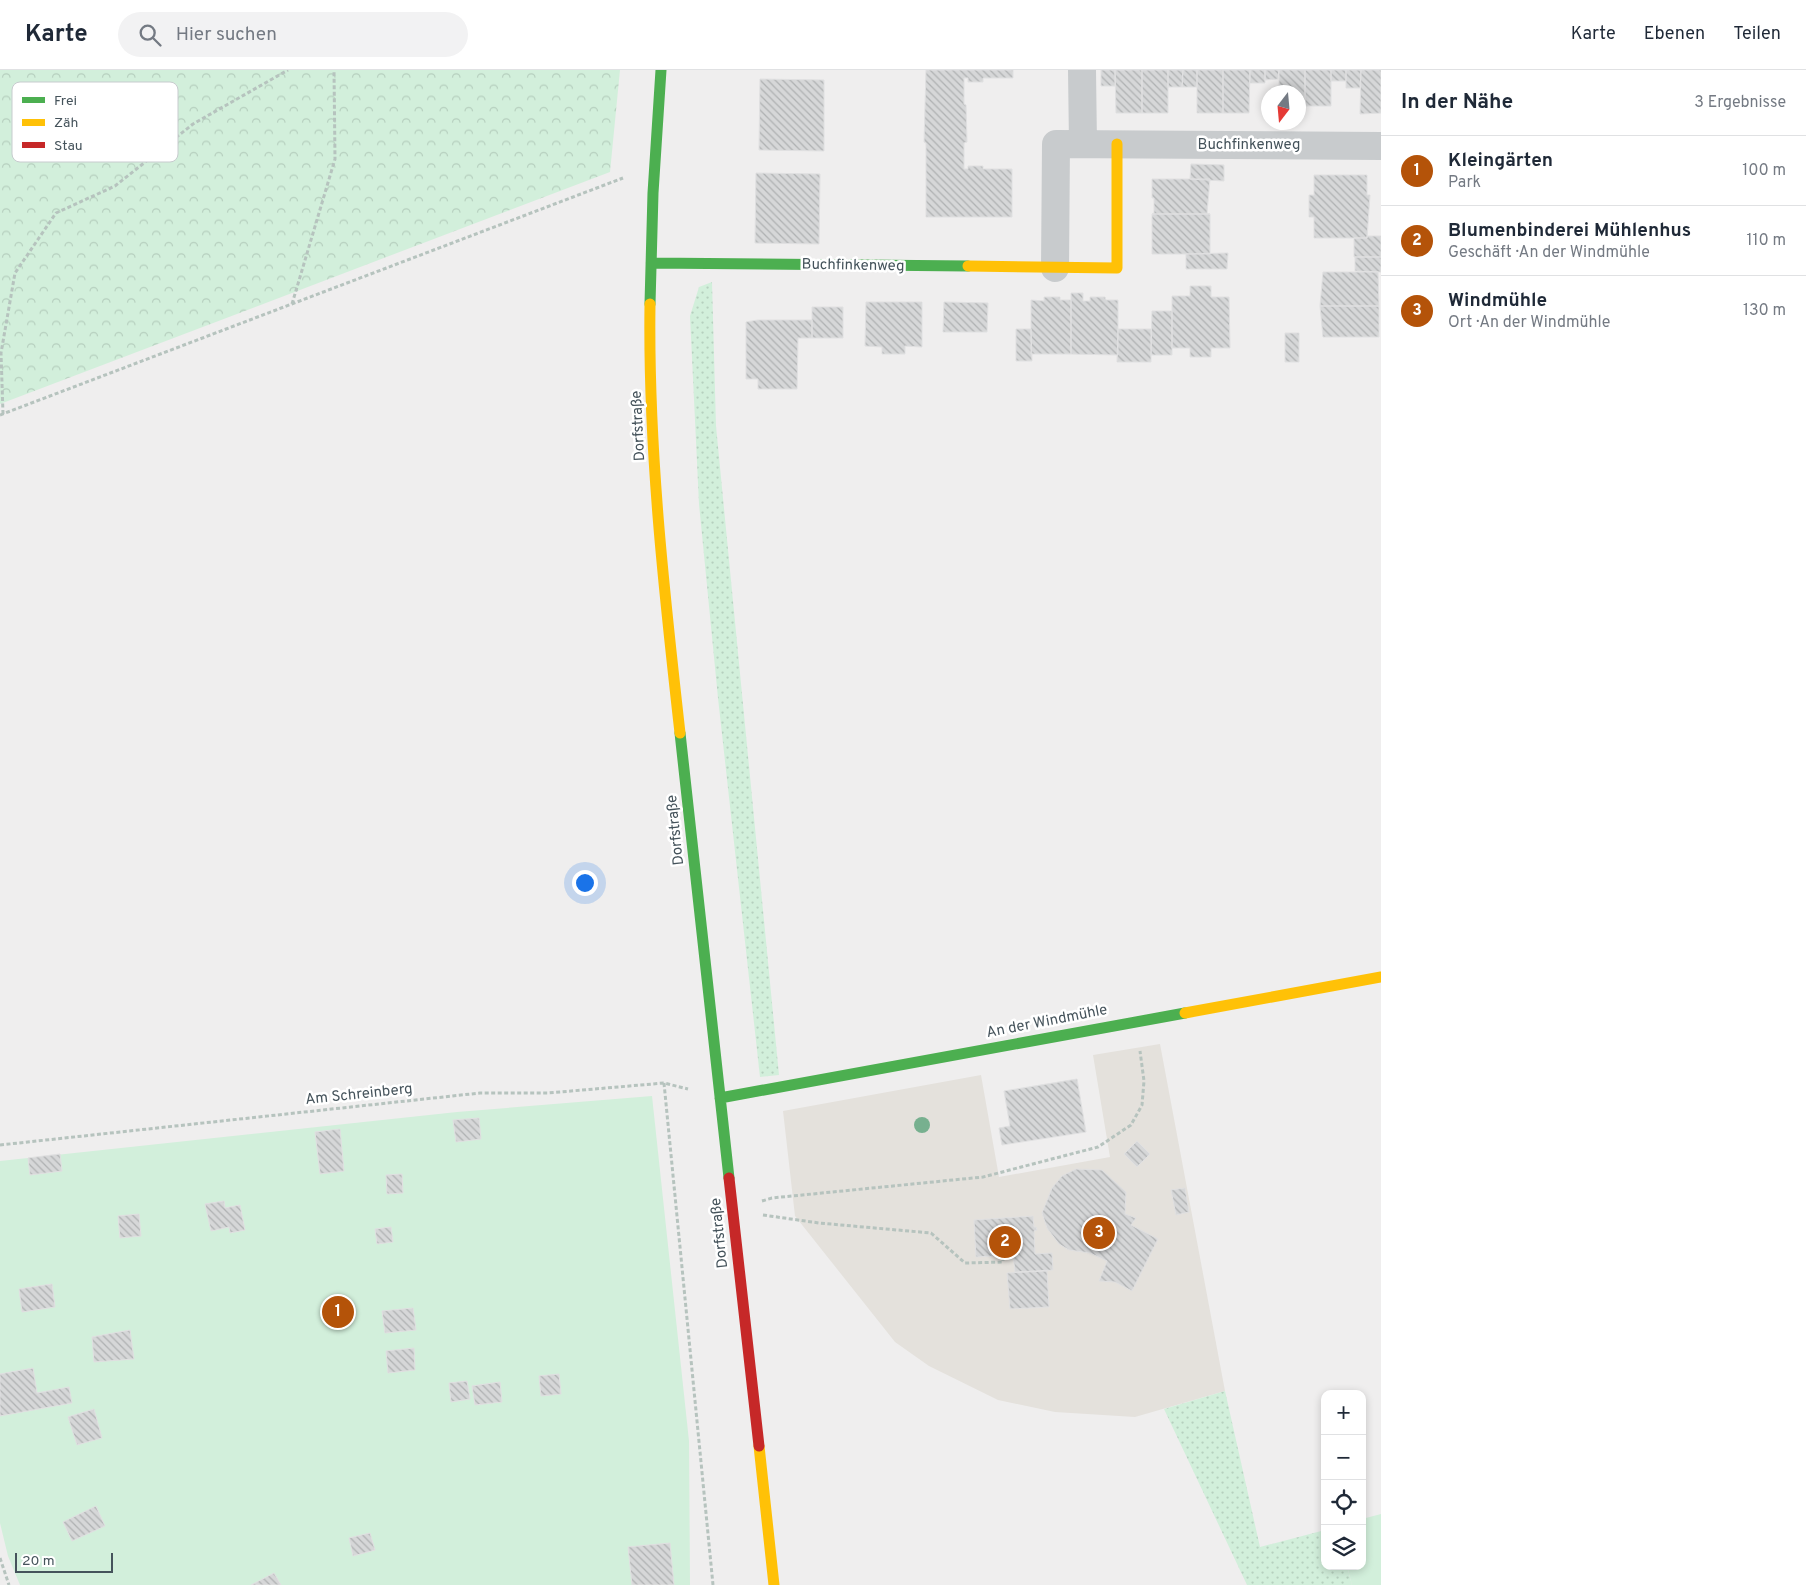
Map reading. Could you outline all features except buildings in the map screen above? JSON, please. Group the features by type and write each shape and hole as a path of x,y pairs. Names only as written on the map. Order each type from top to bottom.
{"street":[{"name":"Dorfstraße","path":"661,70 651,264 651,399 674,681 774,1585"},
{"path":"1082,70 1083,144"},
{"name":"Buchfinkenweg","path":"1056,268 1056,144 1381,146"},
{"name":"Buchfinkenweg","path":"651,264 1117,268 1117,144"},
{"name":"An der Windmühle","path":"720,1098 1136,1020 1381,977"}],"path":[{"path":"178,136 193,124 288,70"},
{"path":"292,304 335,159 334,70"},
{"path":"145,162 115,186 56,213 15,273 1,353 1,414 609,183 655,168"},
{"path":"733,1213 772,1198 983,1177 1098,1147 1130,1125 1142,1105 1144,1081 1136,1020"},
{"path":"664,1083 713,1585"},
{"name":"Am Schreinberg","path":"0,1145 480,1093 548,1093 664,1083 720,1098"},
{"path":"733,1213 930,1233 965,1263 1003,1262 1003,1259"},
{"path":"0,1558 10,1585"}],"shaded area":[{"path":"1160,1044 1225,1391 1135,1417 1055,1412 998,1400 929,1366 895,1342 795,1216 783,1111 981,1075 999,1177 1110,1157 1093,1055"}],"green space":[{"path":"0,70 620,70 610,172 0,404"},
{"path":"712,282 716,426 779,1075 760,1077 718,698 699,504 690,316 699,287"},
{"path":"652,1096 689,1441 690,1585 20,1585 8,1556 0,1523 0,1161 457,1112"},
{"path":"1225,1391 1260,1547 1321,1531 1321,1570 1348,1570 1352,1585 1247,1585 1164,1409"},
{"path":"1381,1514 1381,1585 1352,1585 1348,1570 1366,1570 1366,1518"}],"traffic: fast":[{"path":"650,304 653,193 661,70"},
{"path":"651,263 968,266"},
{"path":"680,733 729,1178"},
{"path":"720,1098 1185,1013"}],"traffic: slow":[{"path":"968,266 1117,268 1117,144"},
{"path":"650,304 654,465 680,733"},
{"path":"1185,1013 1381,977"},
{"path":"759,1446 774,1585"}],"traffic: jam":[{"path":"729,1178 759,1446"}],"place":[{"name":"Windmühle","path":"1099,1233"},
{"name":"Blumenbinderei Mühlenhus","path":"1005,1242"},
{"name":"Kleingärten","path":"338,1312"}]}
